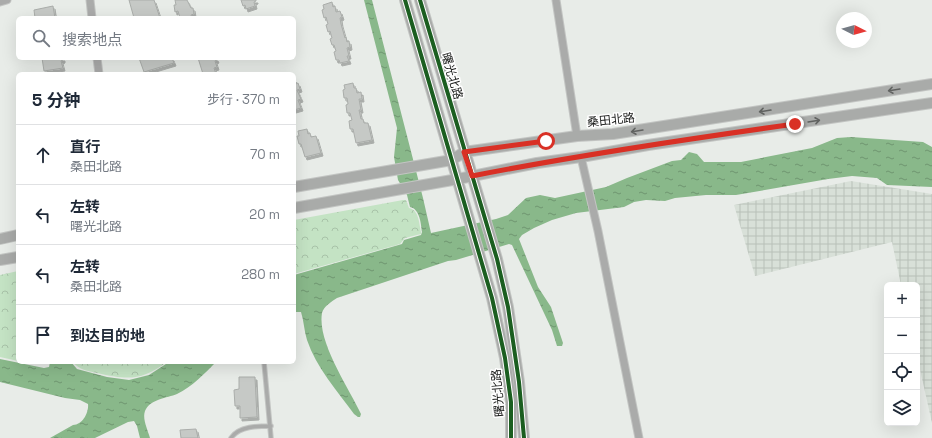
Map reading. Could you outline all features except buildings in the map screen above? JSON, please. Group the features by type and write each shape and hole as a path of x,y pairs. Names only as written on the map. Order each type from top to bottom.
{"main road":[{"name":"曙光北路","path":"405,0 484,265 492,298 505,358 511,402 511,438"},
{"name":"曙光北路","path":"420,0 482,213 497,259 508,307 519,382 524,438"},
{"name":"桑田北路","path":"296,187 452,160 464,152 577,136 613,134 932,84"},
{"path":"296,208 426,185 537,163 932,103"},
{"path":"0,238 16,235"},
{"path":"0,260 16,257"}],"street":[{"path":"0,2 7,0"},
{"path":"90,0 92,16"},
{"path":"556,0 577,136"},
{"path":"97,60 99,72"},
{"path":"581,157 598,231 639,438"}],"lane":[{"path":"264,364 272,438"},
{"path":"231,438 233,435 245,429 256,426 271,426"}],"shaded area":[{"path":"851,181 932,194 932,423 920,369 920,282 900,282 892,242 755,276 734,205"}],"green space":[{"path":"406,200 409,208 417,214 421,234 405,238 400,244 296,273 296,220"},
{"path":"16,271 16,361 0,357 0,275"},
{"path":"75,364 164,364 142,376 126,378 87,371"}],"water":[{"path":"364,0 372,0 431,233 508,215 526,198 540,195 555,198 606,187 672,161 681,160 689,152 697,154 704,162 741,162 812,148 837,138 851,137 923,142 932,147 932,187 887,185 877,178 852,176 736,195 706,195 675,198 665,201 646,200 634,202 624,207 576,213 552,220 534,228 522,235 519,239 538,287 551,307 563,343 562,346 557,346 552,330 512,245 509,244 448,261 337,298 324,308 322,313 324,337 335,365 361,414 360,417 358,417 354,414 328,378 311,350 306,337 301,312 296,312 296,274 402,244 404,240 421,235 422,232 418,214 413,208 410,207 407,195 398,180 394,157 397,128"},
{"path":"0,359 16,362 16,364 44,368 49,367 50,364 73,364 77,369 107,377 129,380 149,375 166,364 214,364 188,388 177,394 155,401 147,407 144,417 150,438 140,438 134,421 128,422 95,438 50,438 73,425 80,423 85,418 88,404 80,400 65,398 0,382"}],"cycle path":[{"path":"405,0 492,298 505,358 511,402 511,438"},
{"path":"420,0 497,259 508,307 519,382 524,438"}],"route":[{"path":"546,141 464,152 472,176 537,163 648,145 795,124"}]}
